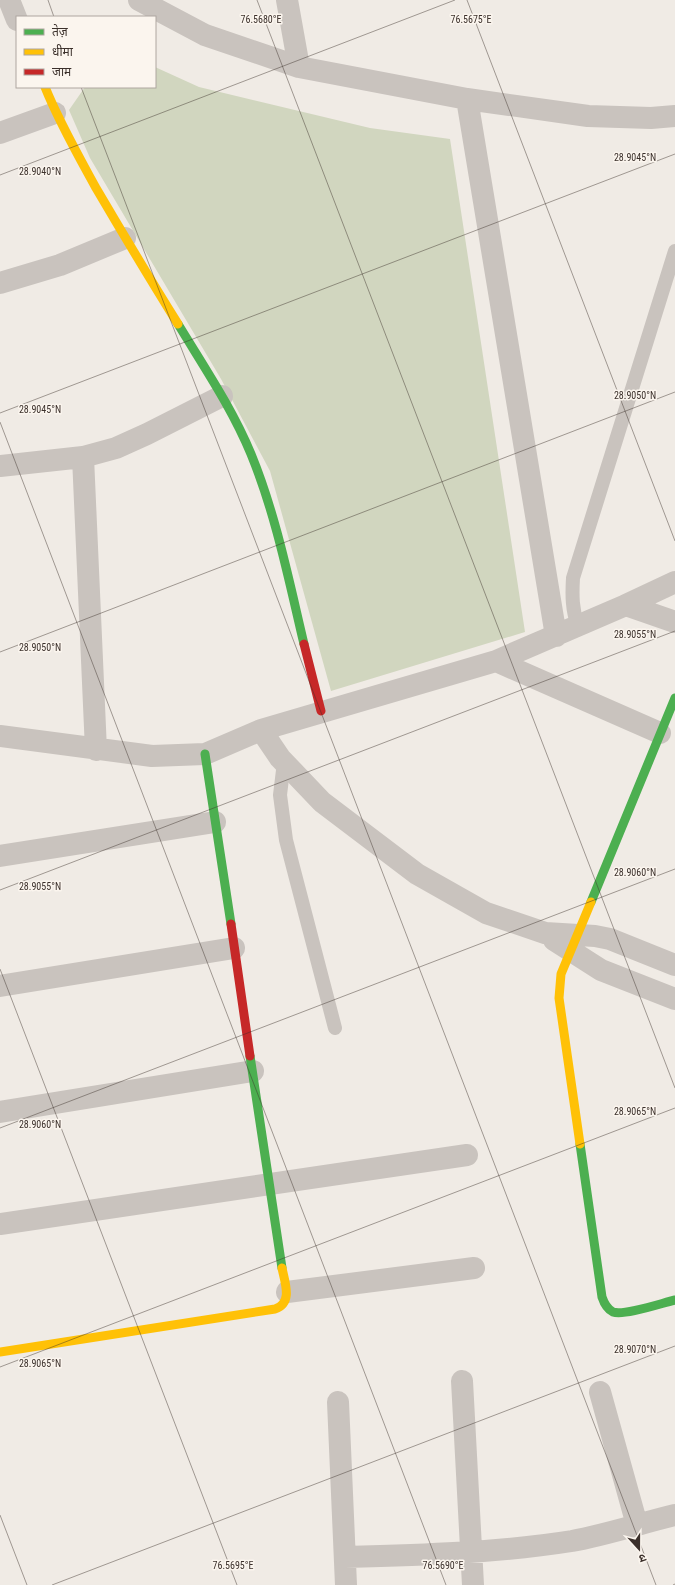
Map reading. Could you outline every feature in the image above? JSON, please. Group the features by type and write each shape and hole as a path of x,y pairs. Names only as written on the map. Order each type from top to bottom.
{"street":[{"path":"9,0 16,18"},
{"path":"139,0 205,35 300,67 467,99 588,116 652,118 675,116"},
{"path":"287,0 300,67"},
{"path":"45,88 55,112 125,238 222,396 251,454 273,518 321,711"},
{"path":"467,99 556,636"},
{"path":"0,133 55,112"},
{"path":"0,284 60,265 125,238"},
{"path":"0,466 83,456 116,448 222,396"},
{"path":"83,456 96,750"},
{"path":"0,736 96,750 152,756 205,754 261,730 321,711 496,661 556,636 675,582"},
{"path":"626,605 675,622"},
{"path":"496,661 660,733"},
{"path":"675,698 561,974 559,998 602,1297 605,1306 615,1313 622,1313 675,1300"},
{"path":"261,730 284,762 322,802 416,874 486,913 574,943 610,939 675,965"},
{"path":"0,1352 273,1310 280,1308 285,1304 287,1299 271,1184 205,754"},
{"path":"0,856 215,822"},
{"path":"574,943 601,970 675,998"},
{"path":"0,986 234,948"},
{"path":"0,1112 253,1071"},
{"path":"0,1224 467,1155"},
{"path":"287,1292 474,1268"},
{"path":"462,1381 473,1585"},
{"path":"600,1392 637,1525"},
{"path":"338,1402 346,1585"},
{"path":"345,1557 472,1553 574,1540 675,1515"}],"lane":[{"path":"578,626 574,617 572,598 573,578 675,251"},
{"path":"284,762 280,795 286,840 335,1028"}],"green space":[{"path":"156,67 199,87 370,128 450,139 525,632 331,691 270,471 221,379 90,158 69,110 84,88 156,88"}],"traffic: fast":[{"path":"178,324 208,372 235,420 251,454 275,524 304,644"},
{"path":"591,902 675,698"},
{"path":"205,754 231,924"},
{"path":"250,1056 282,1268"},
{"path":"580,1144 602,1297 606,1306 613,1312 618,1313 643,1309 675,1300"}],"traffic: slow":[{"path":"45,88 63,126 96,188 178,324"},
{"path":"580,1144 559,998 561,974 591,902"},
{"path":"0,1352 275,1309 281,1306 286,1297 286,1286 282,1268"}],"traffic: jam":[{"path":"304,644 321,711"},
{"path":"231,924 250,1056"}]}
